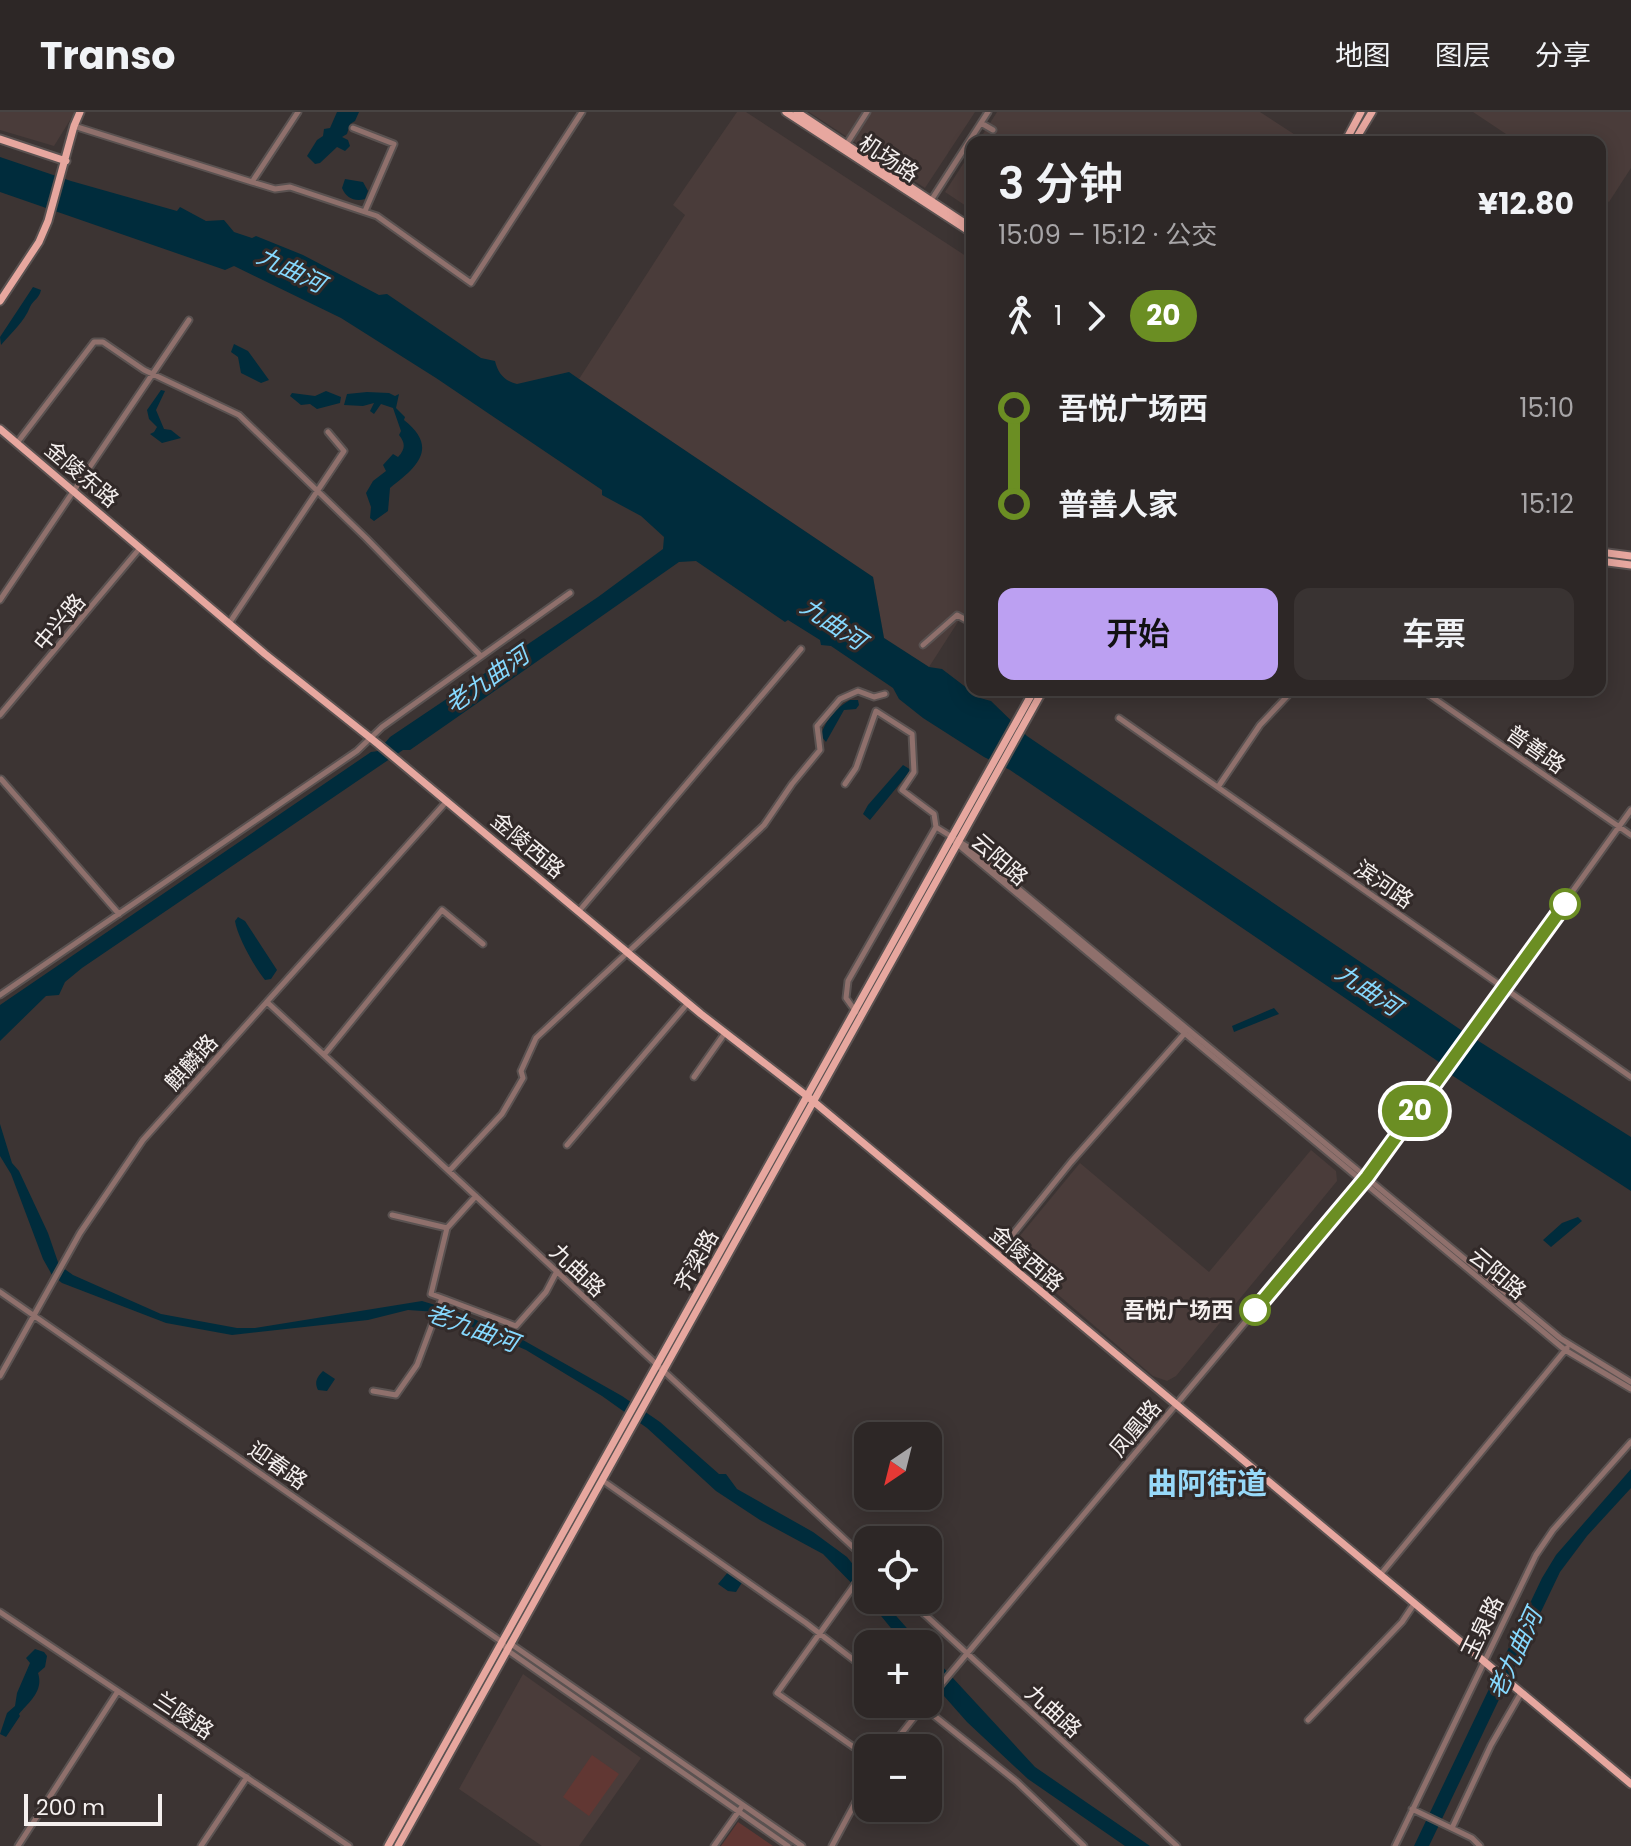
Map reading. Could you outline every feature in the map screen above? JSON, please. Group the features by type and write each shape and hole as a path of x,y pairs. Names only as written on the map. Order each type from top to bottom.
{"main road":[{"path":"0,301 39,242 48,221 80,112"},
{"name":"机场路","path":"786,112 966,226"},
{"name":"机场路","path":"797,112 845,147"},
{"path":"1348,136 1361,112"},
{"path":"1358,136 1372,112"},
{"path":"0,139 65,164"},
{"name":"金陵东路","path":"0,429 140,547"},
{"path":"140,547 265,654 370,738"},
{"path":"1606,553 1631,556"},
{"path":"1606,562 1631,565"},
{"name":"齐梁路","path":"1026,713 1032,696"},
{"name":"齐梁路","path":"398,1846 631,1420 957,842 1026,713 1039,696"},
{"name":"金陵西路","path":"370,738 688,1003 811,1099 1631,1784"},
{"name":"齐梁路","path":"575,1521 602,1480 631,1420"},
{"name":"齐梁路","path":"388,1846 507,1646"}],"street":[{"path":"252,182 298,112"},
{"path":"74,126 275,189 290,187 365,211 411,238 471,283 582,112"},
{"path":"845,147 867,112"},
{"path":"972,136 988,112"},
{"path":"981,123 993,130"},
{"path":"353,128 394,144 365,211"},
{"path":"929,202 966,146"},
{"path":"0,600 189,320"},
{"path":"17,443 94,342 103,342 125,359 239,415 318,489 481,656"},
{"path":"230,622 344,451 328,432"},
{"name":"中兴路","path":"0,715 140,547"},
{"path":"0,995 357,751 382,727 570,593"},
{"path":"923,645 957,615 966,620"},
{"path":"579,911 801,649"},
{"path":"449,1171 502,1114 523,1078 521,1071 536,1038 764,825 820,750 817,726 840,699 858,691 874,697 885,694"},
{"path":"1218,787 1260,725 1287,696"},
{"name":"普善路","path":"1431,696 1631,835"},
{"path":"845,784 856,768 876,711 874,697"},
{"name":"云阳路","path":"876,711 912,734 914,772 902,790 934,814 936,827 1567,1348 1631,1389"},
{"name":"滨河路","path":"1119,718 1631,1077"},
{"path":"1,779 119,914"},
{"name":"麒麟路","path":"0,1376 80,1233 143,1140 447,801"},
{"name":"凤凰路","path":"942,1683 1365,1180 1631,810"},
{"path":"859,1014 846,998 848,981 936,827"},
{"path":"324,1055 442,910 483,944"},
{"name":"九曲路","path":"267,1002 854,1551"},
{"path":"567,1145 688,1003"},
{"path":"996,1255 1071,1162 1187,1032"},
{"path":"694,1077 725,1033"},
{"path":"476,1196 447,1228 431,1294 516,1326 546,1292 557,1271"},
{"path":"392,1215 447,1228"},
{"name":"迎春路","path":"0,1292 741,1808 802,1846"},
{"path":"373,1391 396,1395 417,1365 442,1300"},
{"path":"1380,1575 1567,1348"},
{"name":"云阳路","path":"1567,1348 1631,1382"},
{"name":"玉泉路","path":"1395,1846 1522,1581 1553,1530 1631,1442"},
{"path":"602,1480 854,1660"},
{"path":"854,1584 777,1693 854,1747"},
{"path":"1308,1720 1402,1622 1414,1604"},
{"name":"兰陵路","path":"0,1612 349,1846"},
{"name":"九曲路","path":"924,1614 1177,1846"},
{"path":"18,1846 118,1691"},
{"path":"1452,1828 1518,1691"},
{"name":"凤凰路","path":"901,1734 913,1718"},
{"path":"942,1718 1017,1782 1084,1846"},
{"path":"201,1846 247,1777"},
{"path":"832,1846 854,1805"},
{"path":"714,1846 741,1808"},
{"name":"迎春路","path":"741,1808 788,1846"},
{"path":"1412,1809 1472,1838 1477,1845"}],"shaded area":[{"path":"0,112 75,112 54,146 0,130"},
{"path":"737,112 746,112 966,256 966,609 929,667 884,638 873,577 579,379 685,215 673,205"},
{"path":"809,112 975,112 925,188"},
{"path":"997,112 1260,112 1297,136 982,136"},
{"path":"1473,112 1631,112 1631,168 1609,202 1606,200 1606,136 1509,136"},
{"path":"966,159 966,206 945,192"},
{"path":"1311,1150 1336,1171 1337,1181 1176,1376 1167,1381 1153,1376 1014,1257 1014,1243 1080,1163 1209,1272"},
{"path":"523,1674 641,1758 579,1846 542,1846 459,1789"},
{"path":"592,1755 619,1774 589,1816 563,1797"},
{"path":"738,1822 773,1846 721,1846"}],"water":[{"path":"337,112 359,112 347,134 342,137 348,140 350,146 345,151 337,147 315,164 307,156 323,136 324,129 330,128"},
{"path":"0,157 177,211 180,207 206,221 224,220 234,232 252,238 256,236 303,255 379,295 387,294 481,358 495,361 502,376 512,383 569,372 873,577 884,638 929,667 942,669 966,687 966,696 991,701 1027,736 1461,1030 1631,1137 1631,1191 1453,1076 1439,1062 1010,770 923,718 899,699 893,688 831,646 821,645 820,640 788,620 785,622 696,561 679,562 410,750 403,750 82,968 65,982 59,995 46,996 0,1041 0,1005 371,752 378,751 390,737 598,597 663,549 664,537 641,516 602,495 602,490 341,318 234,266 225,270 0,192"},
{"path":"345,179 363,182 368,191 365,199 348,197 342,188"},
{"path":"33,287 41,290 39,295 1,345 0,337"},
{"path":"234,344 248,351 269,380 261,383 241,373 238,357 231,352"},
{"path":"161,390 165,391 156,410 164,429 181,438 162,443 150,434 157,427 149,419 147,410"},
{"path":"326,391 341,397 340,403 317,409 310,404 301,405 290,396 292,393 315,396"},
{"path":"347,394 399,394 396,408 420,439 422,448 416,464 390,488 388,511 374,521 370,518 371,507 366,493 373,481 386,471 383,465 393,454 398,457 404,446 393,408 381,404 374,414 370,411 374,403 344,405"},
{"path":"850,700 858,700 859,705 856,709 844,710 826,742 821,736 825,725"},
{"path":"903,765 911,770 870,820 863,814 868,805"},
{"path":"238,917 245,921 277,970 271,979 265,980 247,952 236,927"},
{"path":"1274,1008 1279,1014 1234,1032 1232,1026"},
{"path":"0,1124 12,1163 19,1171 48,1233 59,1265 73,1275 161,1314 237,1328 255,1328 422,1301 455,1311 523,1340 622,1396 660,1422 719,1474 726,1474 737,1489 813,1532 847,1557 854,1566 854,1586 823,1554 760,1520 716,1491 647,1428 602,1396 526,1350 437,1312 408,1310 368,1320 232,1335 166,1323 62,1283 52,1275 43,1259 11,1174 0,1156"},
{"path":"1578,1217 1582,1221 1551,1247 1543,1240 1562,1223"},
{"path":"323,1371 335,1379 327,1391 318,1390 316,1384"},
{"name":"老九曲河","path":"1631,1469 1631,1488 1587,1536 1560,1572 1429,1846 1414,1846 1542,1578 1556,1555"},
{"path":"729,1571 743,1581 736,1592 718,1584"},
{"path":"879,1614 894,1614 909,1630 893,1630"},
{"path":"35,1649 47,1656 45,1667 38,1673 37,1691 6,1737 0,1734 7,1713 15,1706 30,1663 26,1658"},
{"path":"942,1666 1035,1767 1150,1846 1125,1846 1028,1779 944,1696"}],"bus line":[{"name":"20","path":"1255,1310 1367,1177 1565,904"}],"place":[{"name":"吾悦广场西","path":"1255,1310"}],"district":[{"name":"曲阿街道","path":"1207,1484"}],"water label":[{"name":"九曲河","path":"291,270"},
{"name":"九曲河","path":"833,624"},
{"name":"九曲河","path":"1368,990"}]}
